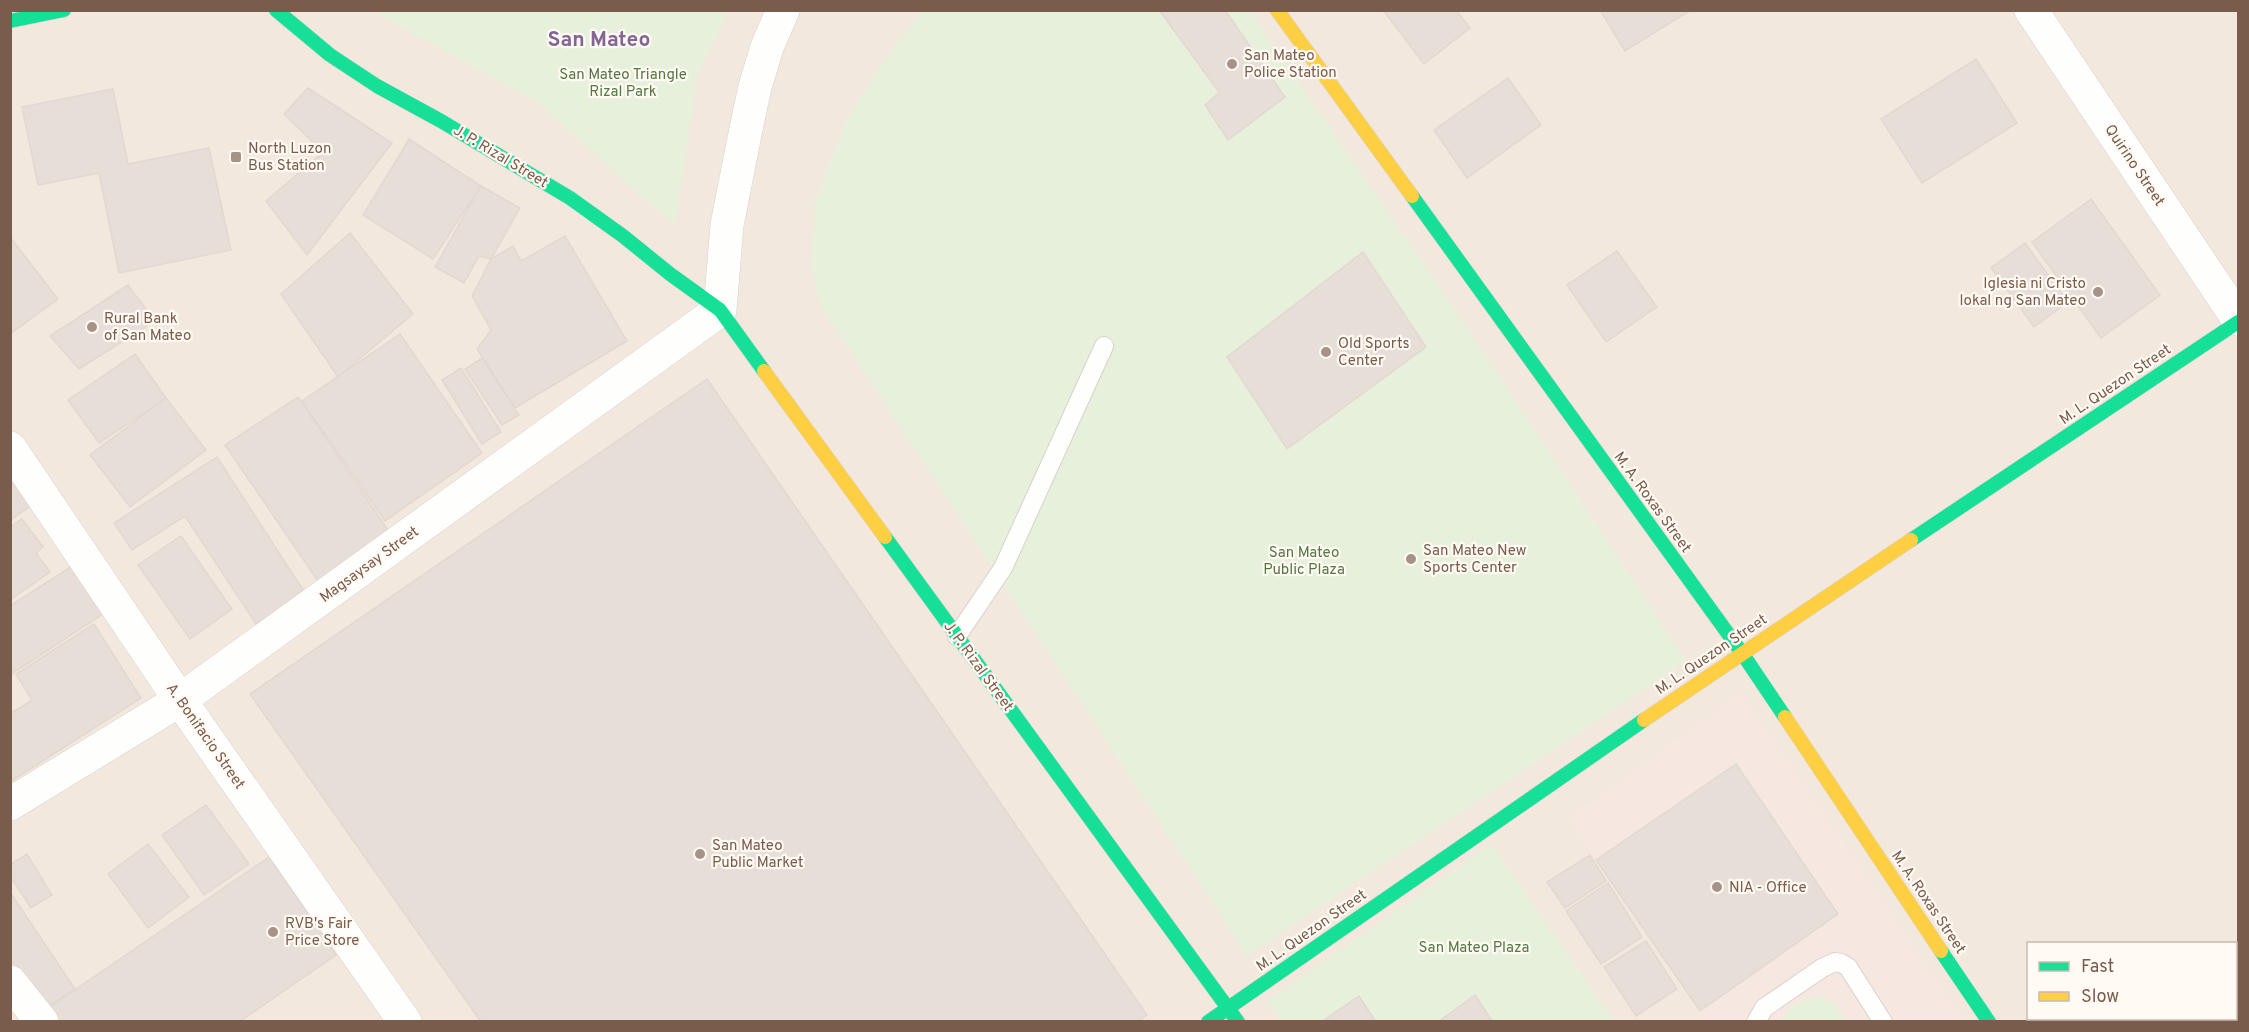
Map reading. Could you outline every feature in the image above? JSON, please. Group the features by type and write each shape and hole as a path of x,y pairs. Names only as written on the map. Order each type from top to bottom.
{"main road":[{"path":"10,21 64,10"},
{"name":"J. P. Rizal Street","path":"276,10 330,55 377,86 441,121 570,198 720,310 1238,1022"},
{"name":"M. A. Roxas Street","path":"1277,10 1742,653 1989,1022"},
{"name":"M. L. Quezon Street","path":"1208,1022 1742,653 2238,320"}],"street":[{"path":"720,310 727,225 746,129 767,47 783,10"},
{"name":"Quirino Street","path":"2031,10 2238,320"},
{"name":"Magsaysay Street","path":"10,804 180,700 720,310"},
{"name":"A. Bonifacio Street","path":"10,448 180,700 405,1022"},
{"path":"10,982 42,1022"}],"lane":[{"path":"957,636 1003,568 1104,345"},
{"path":"1756,1022 1764,1008 1822,968 1835,962 1848,967 1883,1022"}],"shaded area":[{"path":"10,11 2238,11 2238,1021 11,1021"},
{"path":"1741,692 1964,1021 1707,1021 1568,819"}],"green space":[{"name":"San Mateo Triangle Rizal Park","path":"373,11 728,11 697,76 675,226 538,103"},
{"name":"San Mateo Public Plaza","path":"921,11 1250,11 1471,333 1686,661 1247,956 822,308 811,266 815,203 848,117 879,68"},
{"name":"San Mateo Plaza","path":"1492,844 1614,1021 1282,1021 1267,1001"},
{"path":"1821,996 1834,1002 1847,1021 1783,1021 1793,1006 1809,998"}],"building":[{"path":"1159,10 1225,10 1285,97 1228,140 1205,105 1219,92"},
{"path":"1383,10 1456,10 1470,28 1424,64"},
{"path":"1600,10 1691,10 1625,51"},
{"path":"1976,59 2017,123 1922,183 1881,119"},
{"path":"1508,78 1541,125 1467,178 1434,130"},
{"path":"308,88 392,143 307,255 266,201 323,152 284,114"},
{"path":"113,89 128,164 209,148 231,250 119,273 99,173 38,185 22,107"},
{"path":"409,139 481,186 433,259 363,215"},
{"path":"481,186 520,208 491,259 479,256 464,283 435,267"},
{"path":"2091,199 2160,295 2101,338 2032,242"},
{"path":"350,233 413,314 338,377 281,294"},
{"path":"565,236 627,341 515,408 477,349 491,330 472,296 491,259 513,246 521,261"},
{"path":"10,237 58,299 10,334"},
{"path":"2025,243 2068,302 2034,327 1991,268"},
{"path":"1617,251 1657,307 1606,342 1567,285"},
{"name":"Old Sports Center","path":"1363,252 1426,347 1287,449 1227,357"},
{"path":"128,285 155,321 79,369 50,336"},
{"path":"400,334 482,453 385,521 302,401"},
{"path":"135,354 166,398 99,443 68,400"},
{"path":"482,358 519,415 502,425 465,369"},
{"path":"461,368 501,432 482,444 442,380"},
{"name":"San Mateo Public Market","path":"707,379 1147,1015 1137,1022 481,1022 250,694"},
{"path":"298,397 390,533 318,581 225,445"},
{"path":"166,398 206,450 130,507 90,455"},
{"path":"217,457 305,593 256,624 185,516 132,550 114,523"},
{"path":"10,475 31,506 10,520"},
{"path":"22,519 43,547 36,553 50,572 10,600 10,527"},
{"path":"181,536 232,609 190,639 138,565"},
{"path":"72,566 103,614 10,675 10,606"},
{"path":"94,624 141,698 10,782 10,714 32,700 16,674"},
{"name":"NIA - Office","path":"1736,764 1838,914 1700,1011 1596,860"},
{"path":"206,805 249,864 204,895 162,835"},
{"path":"148,844 189,897 148,928 108,874"},
{"path":"27,854 52,895 31,908 10,876 10,865"},
{"path":"1590,855 1606,881 1565,908 1547,882"},
{"path":"269,857 336,955 239,1022 55,1022 47,1009"},
{"path":"1608,883 1642,937 1601,964 1566,911"},
{"path":"10,892 75,989 41,1011 10,965"},
{"path":"1646,941 1677,989 1636,1016 1604,967"},
{"path":"1475,995 1493,1022 1438,1022"},
{"path":"1359,996 1376,1022 1321,1022"}],"traffic: fast":[{"path":"10,21 64,10"},
{"path":"276,10 330,55 377,86 441,121 570,198 623,236 720,310 764,371"},
{"path":"1412,196 1742,653 1785,717"},
{"path":"1911,540 2238,322"},
{"path":"885,537 1238,1022"},
{"path":"1208,1022 1644,720"},
{"path":"1941,951 1989,1022"}],"traffic: slow":[{"path":"1277,10 1412,196"},
{"path":"764,371 885,537"},
{"path":"1644,720 1911,540"},
{"path":"1785,717 1941,951"}],"place":[{"name":"San Mateo Police Station","path":"1232,64"},
{"name":"North Luzon Bus Station","path":"236,157"},
{"name":"Iglesia ni Cristo lokal ng San Mateo","path":"2098,292"},
{"name":"Rural Bank of San Mateo","path":"92,327"},
{"name":"Old Sports Center","path":"1326,352"},
{"name":"San Mateo New Sports Center","path":"1411,559"},
{"name":"San Mateo Public Market","path":"700,854"},
{"name":"NIA - Office","path":"1717,887"},
{"name":"RVB's Fair Price Store","path":"273,932"}],"district":[{"name":"San Mateo","path":"599,39"}]}
